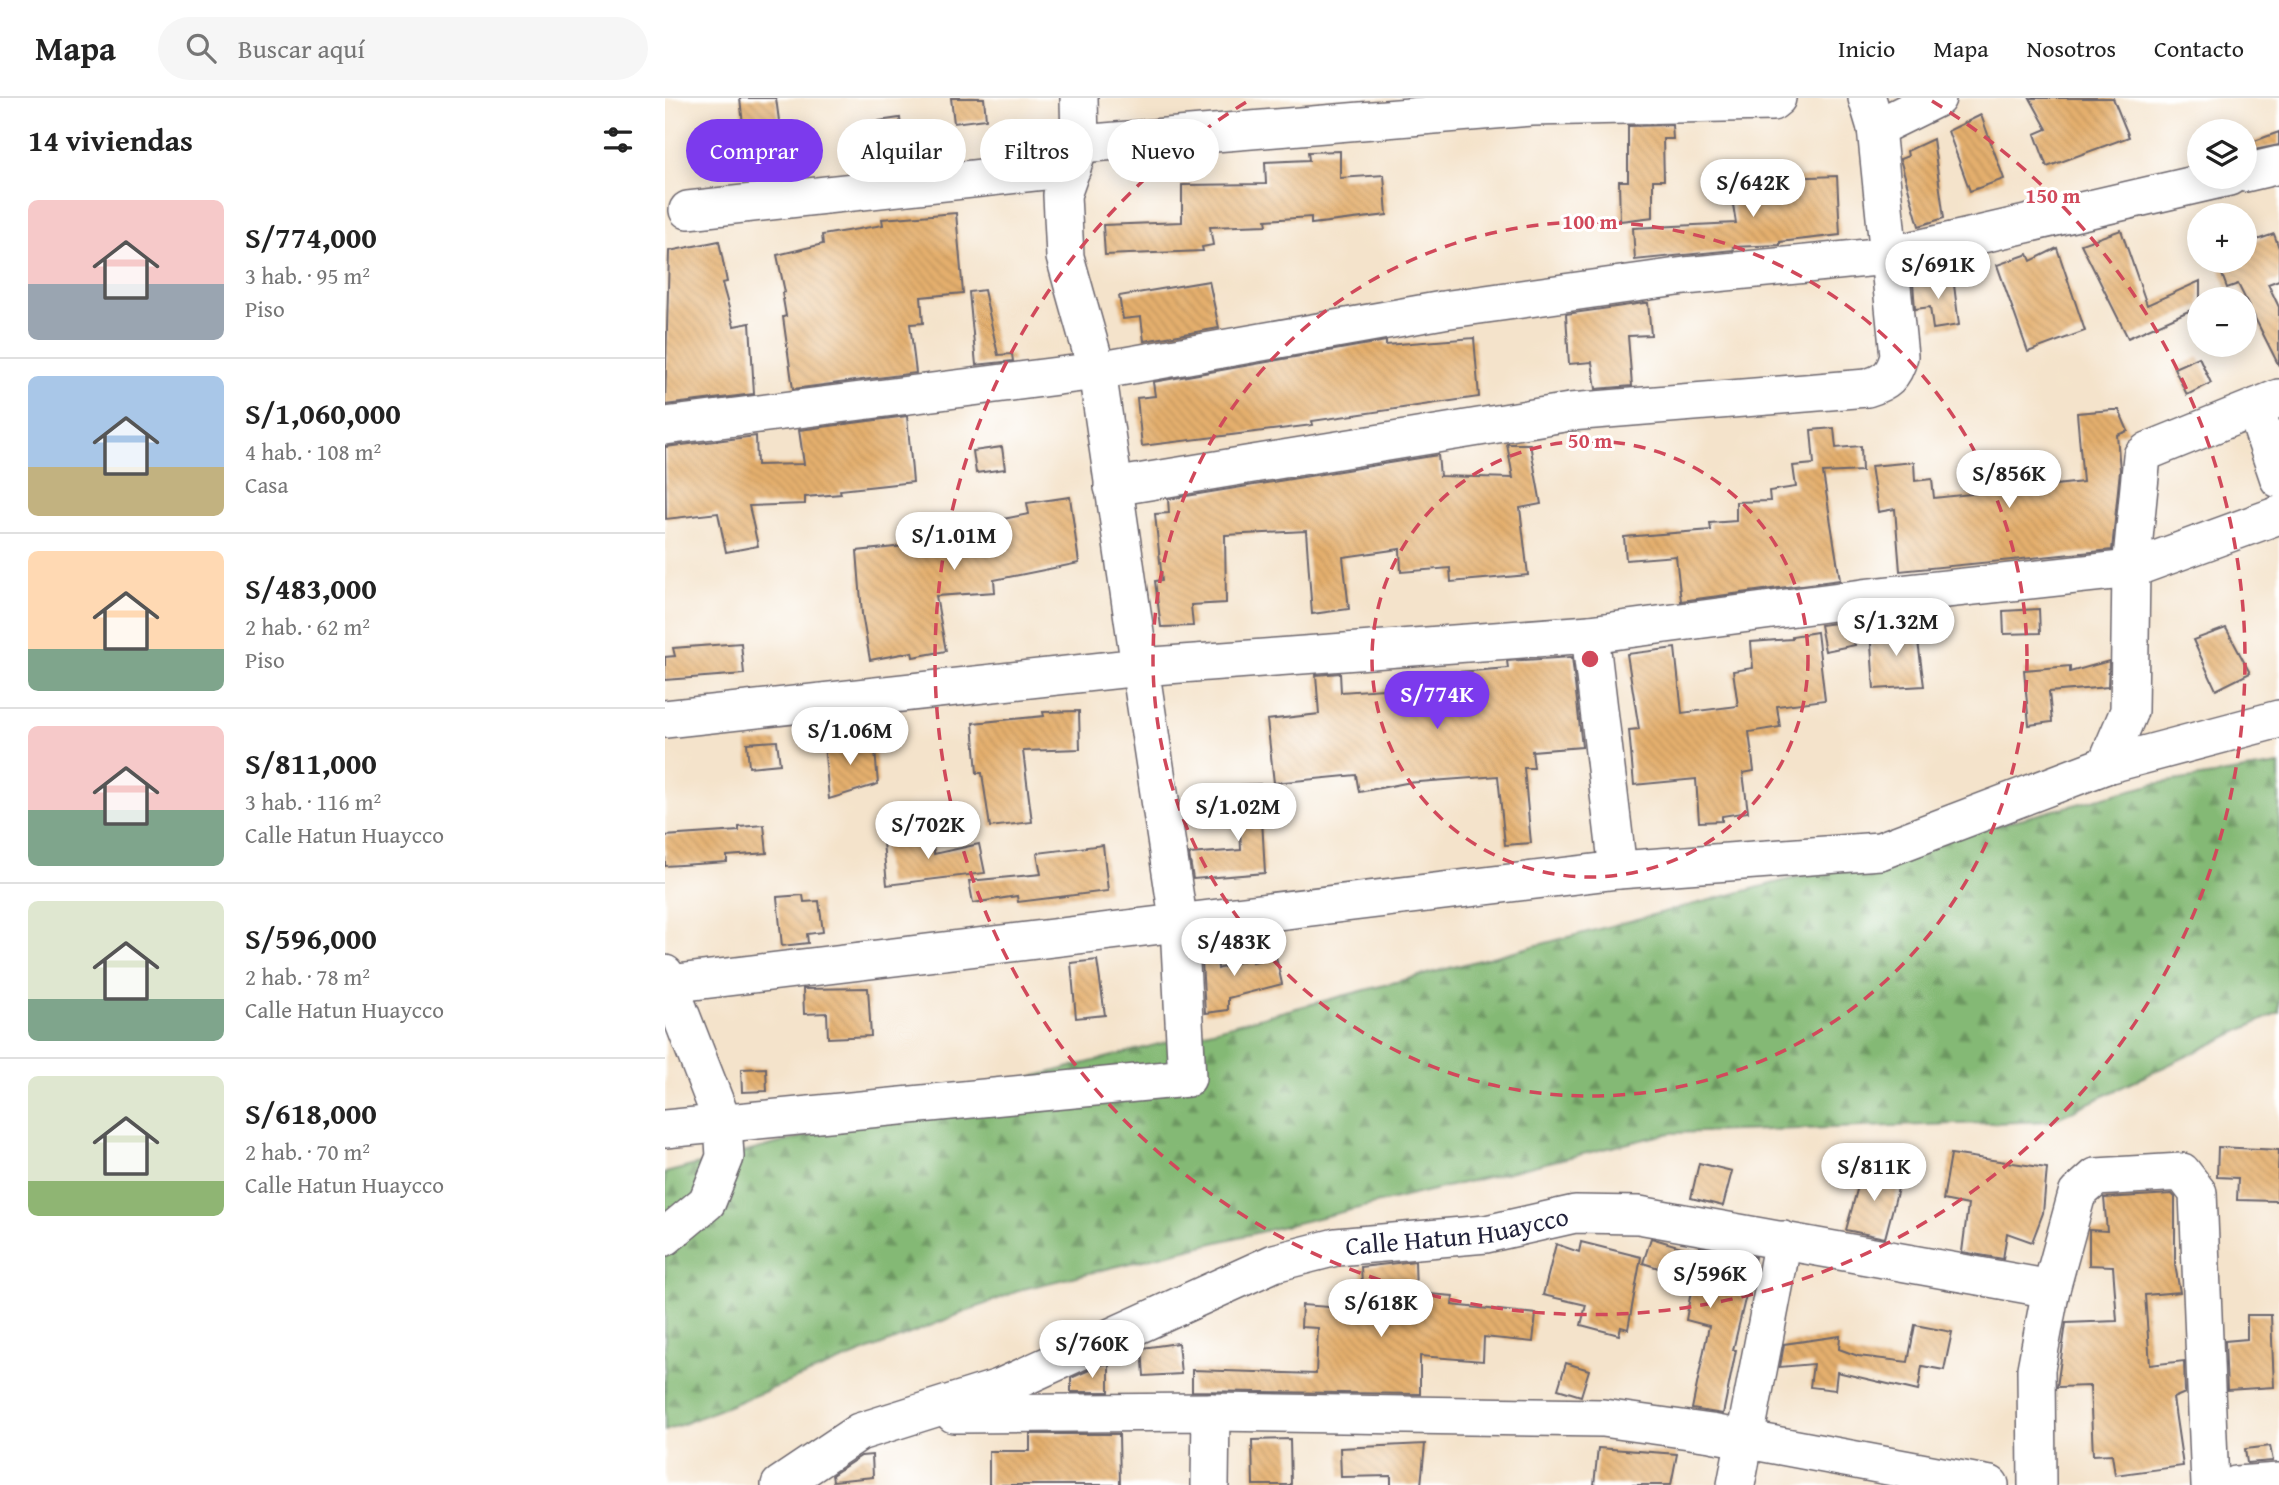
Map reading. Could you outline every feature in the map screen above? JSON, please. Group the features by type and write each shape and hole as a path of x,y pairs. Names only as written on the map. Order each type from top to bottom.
{"street":[{"path":"1078,119 1079,98"},
{"path":"1093,154 1530,103 1772,102 1777,98"},
{"path":"1113,487 1570,412 1867,388 1885,382 1896,368 1899,356 1872,113 1937,98"},
{"path":"2257,170 2279,164"},
{"path":"688,211 980,170"},
{"path":"665,1129 1187,1078 1179,925 1097,371 1065,257 1062,195 1067,182"},
{"path":"665,426 1097,371 1443,310 1685,276 1887,256 2187,187"},
{"path":"2106,765 2129,711 2131,569 2142,456 2148,451 2267,403 2279,479"},
{"path":"665,719 1140,667 1590,634 1863,598 2131,569 2279,514"},
{"path":"1590,634 1618,870"},
{"path":"665,1237 707,1202 725,1157 723,1123 667,979 1179,925 1618,870 1880,851 2106,765 2279,719"},
{"path":"2007,1485 2036,1369 2051,1289 2077,1194 2096,1177 2182,1172 2198,1193 2210,1485"},
{"name":"Calle Hatun Huaycco","path":"780,1485 859,1432 999,1388 1274,1263 1336,1247 1486,1234 1575,1214 1639,1215 2051,1289"},
{"path":"1736,1485 1783,1240"},
{"path":"2036,1369 2037,1485"},
{"path":"1210,1485 1211,1412"},
{"path":"915,1414 1211,1412 1603,1418 1745,1439 1990,1485"},
{"path":"2236,1485 2279,1482"}],"green space":[{"path":"2279,765 2279,1012 2051,1121 1670,1133 1023,1289 665,1431 665,1173 2154,784"}],"building":[{"path":"740,98 776,98 779,119 742,119"},
{"path":"951,98 984,98 986,119 966,122 966,119 954,119"},
{"path":"2030,98 2113,98 2129,137 2047,167 2035,134 2047,129"},
{"path":"1981,115 2004,179 1970,191 1948,131"},
{"path":"1672,125 1673,139 1663,139 1664,180 1653,180 1653,217 1620,221 1619,181 1628,181 1628,126"},
{"path":"2279,132 2279,145 2257,149 2257,140"},
{"path":"1933,139 1944,218 1919,226 1900,159 1908,156 1907,151"},
{"path":"1340,151 1340,178 1384,175 1387,215 1311,224 1311,217 1266,220 1267,225 1210,227 1213,245 1202,247 1203,251 1105,255 1103,225 1182,222 1182,185 1266,184 1265,162 1309,160 1308,152"},
{"path":"1837,176 1840,235 1780,242 1780,245 1733,247 1734,250 1635,260 1633,228 1736,223 1729,180"},
{"path":"956,213 963,293 921,297 923,323 910,324 916,373 793,389 783,317 786,316 782,293 785,292 777,255 823,244 822,235 883,225 882,219"},
{"path":"2121,230 2147,305 2200,281 2200,287 2187,287 2187,312 2128,338 2081,244"},
{"path":"2274,234 2279,248 2279,280 2268,284 2279,307 2279,366 2257,322 2257,287 2240,287 2238,284 2227,287 2221,273 2257,273 2257,240"},
{"path":"719,241 727,282 722,283 734,326 750,323 754,394 665,405 669,251"},
{"path":"2057,248 2085,331 2028,352 1997,265 2028,254 2031,261"},
{"path":"1953,277 1959,325 1933,329 1930,307 1915,309 1913,283"},
{"path":"1209,281 1219,328 1144,341 1141,317 1123,319 1119,296"},
{"path":"984,290 998,355 1012,354 1013,361 976,365 969,292"},
{"path":"1648,303 1651,335 1628,336 1632,386 1596,389 1592,362 1569,364 1566,314"},
{"path":"1474,338 1479,397 1312,421 1313,425 1142,446 1137,398 1155,396 1153,382 1386,341 1386,345"},
{"path":"2199,357 2211,383 2187,395 2174,368"},
{"path":"2119,410 2128,431 2117,435 2120,470 2112,550 1900,571 1895,509 1878,512 1871,466 1914,462 1915,481 1932,479 1934,498 2083,482 2077,413"},
{"path":"907,416 913,482 840,490 841,494 805,497 805,504 749,506 758,546 726,552 718,513 666,519 665,447 756,436 757,465 804,464 799,430"},
{"path":"1834,428 1836,448 1861,446 1862,471 1823,473 1840,580 1681,601 1676,556 1626,560 1624,537 1711,530 1710,523 1736,521 1736,502 1770,501 1769,491 1796,487 1793,466 1814,464 1811,430"},
{"path":"1507,444 1530,444 1541,504 1520,508 1528,575 1451,582 1450,568 1401,572 1400,549 1343,557 1349,609 1312,614 1306,531 1225,535 1226,603 1191,605 1193,626 1161,627 1155,581 1162,580 1155,514 1169,513 1168,499 1438,455 1440,476 1513,478"},
{"path":"1002,447 1005,469 976,473 973,451"},
{"path":"1070,497 1079,563 994,580 995,592 936,596 946,651 913,657 912,652 870,660 862,614 857,551 914,545 909,524 945,517 947,530 1029,514 1027,503"},
{"path":"2039,609 2040,633 2004,634 2003,611"},
{"path":"1850,621 1855,645 1825,651 1820,625"},
{"path":"1916,627 1924,686 1874,689 1870,630"},
{"path":"2226,628 2250,673 2216,690 2193,640"},
{"path":"1817,632 1825,700 1777,706 1780,727 1749,732 1754,771 1743,773 1748,812 1722,816 1722,821 1699,822 1696,779 1634,785 1629,730 1639,729 1627,654 1675,648 1682,713 1738,706 1733,671 1753,668 1751,642 1792,639 1792,636"},
{"path":"741,643 744,674 665,680 665,657 675,656 673,648"},
{"path":"1572,657 1582,747 1532,751 1534,768 1524,768 1531,843 1505,845 1498,776 1406,783 1359,792 1356,775 1274,783 1267,720 1319,714 1316,675 1340,673 1341,692 1398,688 1397,677 1508,668 1507,661"},
{"path":"2109,661 2108,687 2049,692 2052,722 2029,725 2024,670 2070,666 2070,672"},
{"path":"1079,711 1080,749 1023,751 1032,822 990,827 982,773 977,773 973,723 1044,716 1043,712"},
{"path":"874,739 878,784 829,799 824,744"},
{"path":"777,741 780,764 749,767 747,743"},
{"path":"1260,784 1265,873 1193,879 1189,854 1241,850 1238,785"},
{"path":"764,825 767,853 727,856 727,862 665,866 665,836 739,831 739,827"},
{"path":"932,837 934,854 979,844 985,873 887,885 883,842"},
{"path":"1103,845 1108,891 1018,902 1017,896 973,903 969,881 1041,874 1037,853"},
{"path":"803,895 804,902 819,901 823,932 807,934 808,943 782,946 777,897"},
{"path":"1216,942 1218,969 1251,958 1252,962 1276,957 1282,984 1228,998 1228,1010 1205,1013 1201,943"},
{"path":"1097,960 1105,1015 1076,1018 1071,963"},
{"path":"868,988 871,1036 828,1038 827,1013 804,1014 803,989"},
{"path":"766,1068 767,1091 742,1092 741,1069"},
{"path":"2218,1147 2279,1150 2277,1201 2237,1200 2238,1178 2217,1177"},
{"path":"1951,1154 2047,1168 2043,1213 2032,1242 2007,1233 2003,1259 1962,1252 1968,1205 1943,1200"},
{"path":"1699,1163 1732,1171 1723,1206 1691,1198"},
{"path":"1863,1168 1901,1177 1885,1238 1846,1230"},
{"path":"2172,1194 2175,1197 2175,1265 2180,1292 2145,1295 2150,1365 2184,1361 2185,1393 2173,1398 2183,1466 2115,1475 2112,1454 2093,1455 2090,1386 2057,1387 2066,1323 2117,1321 2113,1266 2089,1265 2089,1230 2107,1231 2104,1198"},
{"path":"1651,1238 1698,1252 1699,1247 1755,1257 1733,1350 1736,1350 1723,1414 1692,1409 1709,1326 1686,1320 1693,1279 1643,1263"},
{"path":"1581,1242 1641,1257 1628,1329 1621,1327 1619,1335 1581,1325 1586,1305 1543,1295 1556,1244 1579,1252"},
{"path":"1415,1261 1416,1293 1453,1296 1452,1305 1536,1314 1533,1342 1484,1337 1483,1361 1420,1356 1420,1394 1192,1391 1192,1370 1316,1374 1318,1328 1301,1327 1302,1305 1342,1308 1344,1282 1362,1283 1361,1267"},
{"path":"2247,1315 2271,1315 2274,1387 2227,1390 2225,1341 2247,1339"},
{"path":"1915,1325 1952,1332 1944,1370 1922,1366 1918,1391 1837,1372 1835,1390 1810,1387 1813,1364 1780,1367 1784,1344 1840,1336 1839,1349 1858,1356 1908,1362"},
{"path":"1178,1343 1181,1374 1144,1376 1142,1348"},
{"path":"1566,1363 1589,1370 1581,1396 1558,1389"},
{"path":"1109,1364 1109,1392 1071,1392 1071,1378"},
{"path":"1030,1434 1119,1434 1120,1485 989,1485 989,1451 1030,1451"},
{"path":"1290,1439 1291,1485 1253,1485 1252,1440"},
{"path":"1425,1444 1421,1485 1391,1485 1391,1476 1341,1477 1340,1448"},
{"path":"2270,1446 2273,1461 2247,1463 2245,1449"},
{"path":"1598,1448 1677,1454 1671,1485 1594,1485"},
{"path":"872,1455 873,1477 833,1481 832,1475 861,1456"}]}
